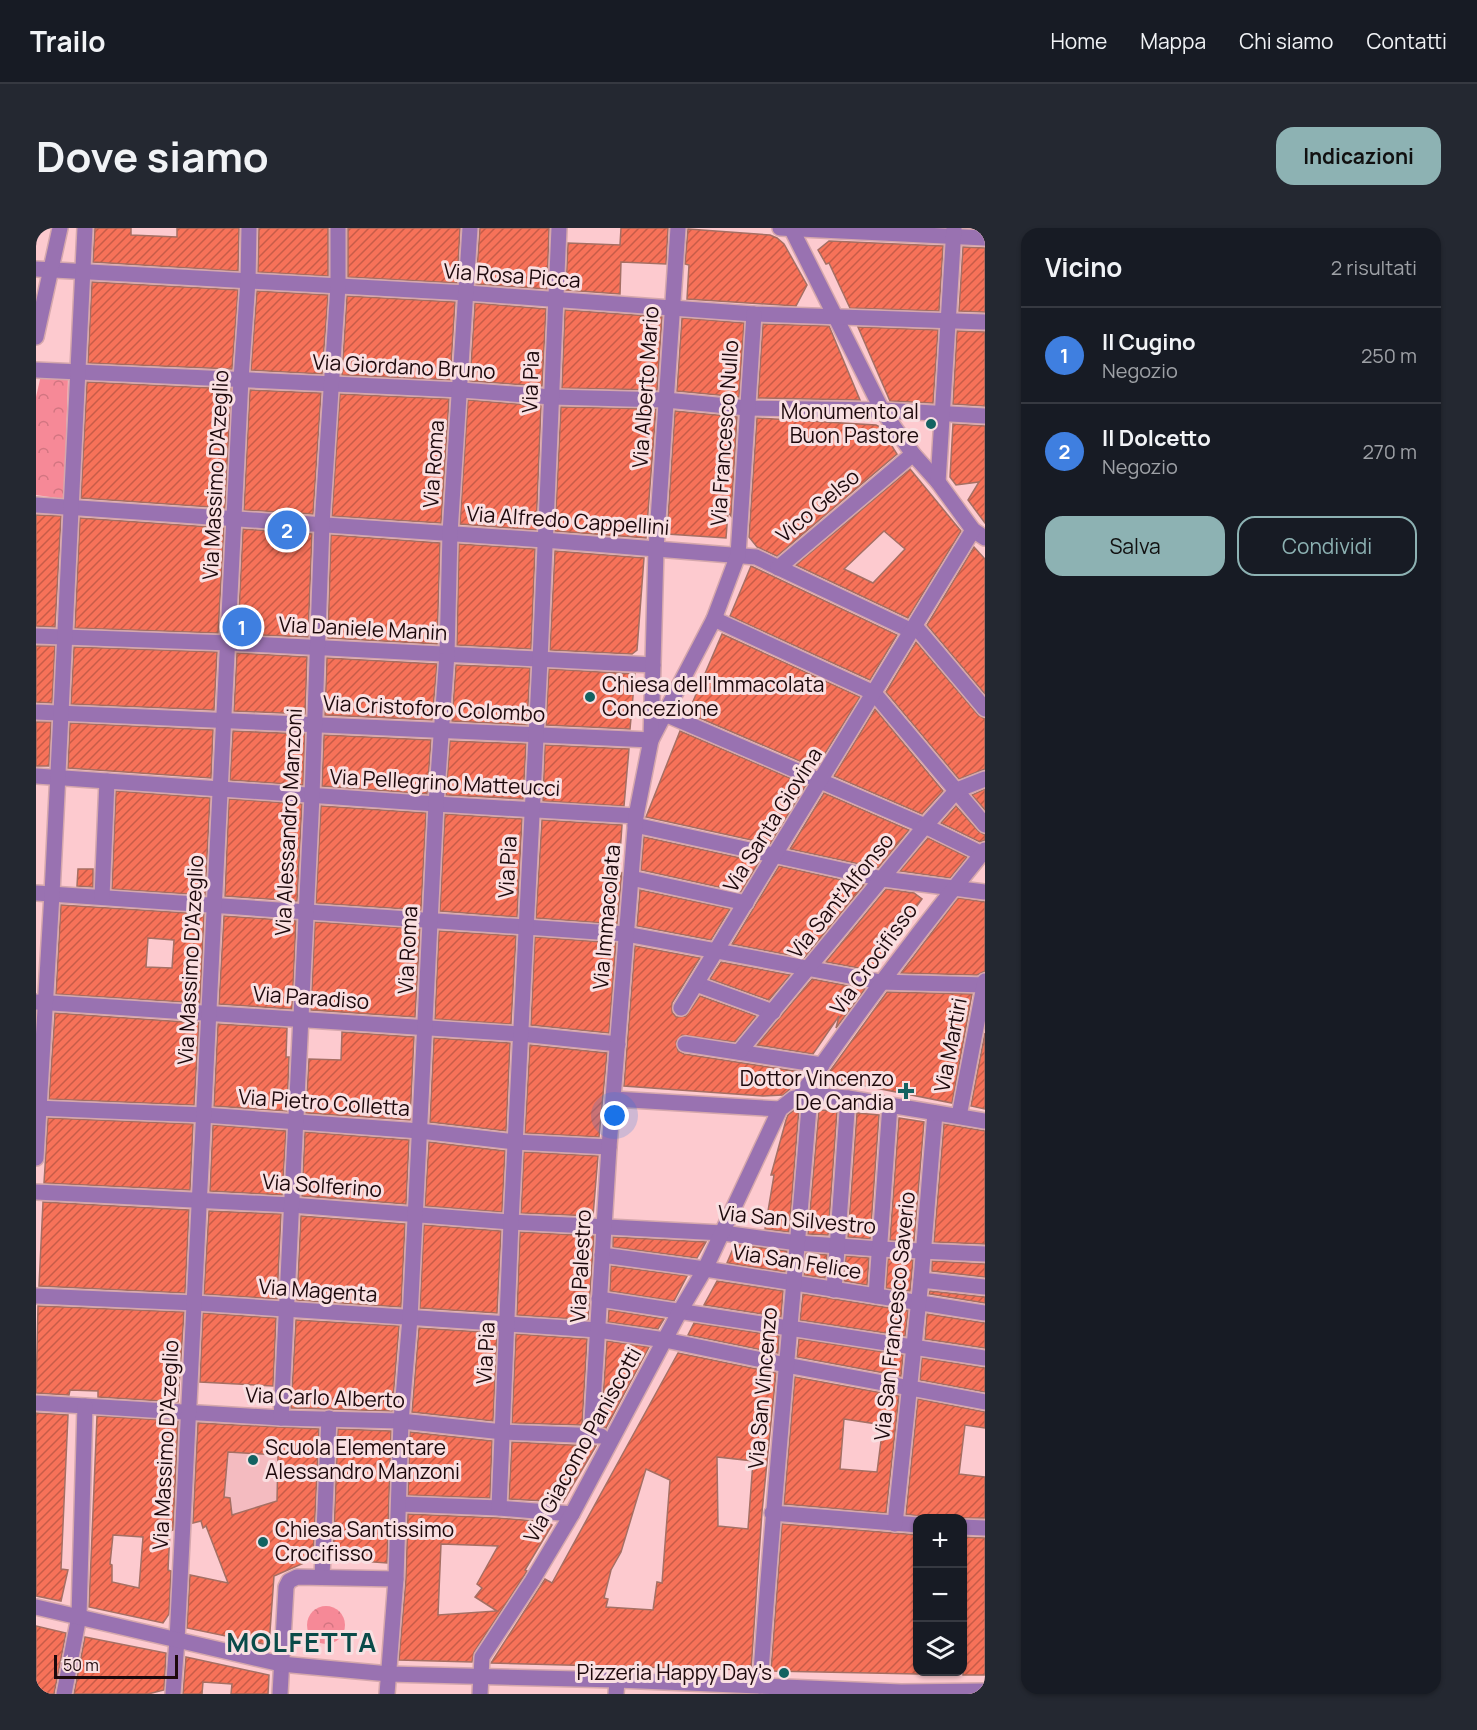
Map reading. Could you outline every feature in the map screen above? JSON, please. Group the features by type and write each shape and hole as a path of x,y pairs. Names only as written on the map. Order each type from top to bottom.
{"street":[{"path":"36,337 43,269 60,228"},
{"path":"36,1158 40,1002 52,894 85,228"},
{"name":"Via Massimo D'Azeglio","path":"173,1694 236,518 249,228"},
{"name":"Via Alessandro Manzoni","path":"281,1418 319,648 322,524 338,286 338,228"},
{"name":"Via Roma","path":"387,1694 396,1579 401,1421 410,1318 436,804 447,654 450,533 470,228"},
{"name":"Via Pia","path":"500,1508 511,1222 522,1034 559,228"},
{"name":"Via Alberto Mario","path":"656,549 678,228"},
{"path":"979,534 913,454 882,410 837,318 788,228 954,232 985,238"},
{"path":"938,482 954,232"},
{"name":"Via Rosa Picca","path":"43,269 467,293 754,314 985,322"},
{"name":"Via Francesco Nullo","path":"738,555 754,314"},
{"name":"Via Giordano Bruno","path":"36,370 460,390 552,397 666,400 747,408 882,410 985,416"},
{"name":"Vico Gelso","path":"778,568 913,454"},
{"name":"Via Alfredo Cappellini","path":"36,505 450,533 756,557 914,629"},
{"name":"Via Santa Giovina","path":"681,1008 914,629 979,534"},
{"name":"Via Immacolata","path":"614,1099 635,820 651,740 656,549"},
{"name":"Via Immacolata","path":"651,740 714,619 738,555"},
{"path":"714,619 874,693 985,825"},
{"path":"914,629 985,709"},
{"name":"Via Daniele Manin","path":"36,636 653,665"},
{"name":"Via Cristoforo Colombo","path":"36,712 651,740"},
{"path":"665,714 983,852"},
{"name":"Via Pellegrino Matteucci","path":"36,776 312,796 532,808 635,820 774,855 883,879 985,892"},
{"name":"Via Sant'Alfonso","path":"739,1052 957,790 985,779"},
{"path":"102,897 107,781"},
{"name":"Via Crocifisso","path":"805,1095 822,1065 881,982 983,852"},
{"path":"631,878 746,903"},
{"path":"36,893 626,934 807,970 881,982 985,984"},
{"path":"696,984 773,1012"},
{"name":"Via Martiri","path":"959,1116 985,984"},
{"name":"Via Paradiso","path":"40,1002 522,1034 618,1044"},
{"path":"685,1044 822,1065"},
{"path":"614,1099 780,1109 786,1103 805,1095 848,1098 985,1121"},
{"name":"Via San Vincenzo","path":"760,1686 772,1513 798,1243 805,1095"},
{"path":"834,1290 848,1098"},
{"name":"Via Palestro","path":"591,1436 614,1099"},
{"path":"876,1296 890,1105"},
{"name":"Via Pietro Colletta","path":"37,1109 204,1115 420,1131 515,1142 609,1147"},
{"name":"Via Giacomo Paniscotti","path":"480,1694 482,1657 532,1581 572,1514 664,1340 705,1269 780,1109"},
{"name":"Via San Francesco Saverio","path":"895,1524 921,1280 935,1113"},
{"name":"Via Solferino","path":"36,1192 200,1199 604,1227"},
{"name":"Via San Silvestro","path":"604,1227 723,1233 798,1243 880,1249 985,1254"},
{"name":"Via San Felice","path":"602,1255 985,1313"},
{"path":"921,1280 985,1287"},
{"name":"Via Magenta","path":"36,1296 195,1303 598,1330 664,1340 985,1402"},
{"path":"599,1299 985,1358"},
{"name":"Via Carlo Alberto","path":"36,1403 281,1418 401,1421 503,1432 613,1437"},
{"path":"64,1694 79,1616 85,1406"},
{"path":"322,1577 329,1418"},
{"path":"399,1504 500,1508 572,1514"},
{"path":"772,1513 913,1525"},
{"path":"967,1527 985,1528"},
{"path":"280,1694 286,1587 289,1581 297,1577 396,1579"},
{"path":"36,1607 281,1664 389,1674 481,1676 617,1687 760,1686 778,1690 901,1693 985,1691"}],"shaded area":[{"name":"Scuola Elementare Alessandro Manzoni","path":"196,1418 312,1424 309,1498 231,1516 228,1499 193,1496"}],"green space":[{"path":"41,375 68,377 64,499 36,495 36,397"},
{"path":"326,1606 340,1611 345,1625 340,1639 326,1644 312,1639 307,1625 312,1611"}],"building":[{"path":"95,228 131,228 131,235 177,237 177,228 239,228 238,271 93,262"},
{"path":"259,228 328,228 328,276 258,272"},
{"path":"348,228 460,228 457,283 348,277"},
{"path":"480,228 549,228 547,289 476,284"},
{"path":"621,228 668,228 666,264 621,262 620,294 566,290 568,243 620,245"},
{"path":"688,229 770,235 777,238 784,244 807,285 796,306 687,299 689,265 685,264"},
{"path":"829,241 943,246 939,311 850,308 829,263 826,264 818,250"},
{"path":"963,247 985,248 985,312 959,311"},
{"path":"92,282 238,290 232,369 88,363"},
{"path":"257,291 328,295 322,374 251,370"},
{"path":"347,296 455,302 450,380 342,375"},
{"path":"475,303 546,309 542,386 470,381"},
{"path":"565,310 662,317 657,390 562,388"},
{"path":"682,318 744,323 739,397 677,391"},
{"path":"763,324 829,326 860,400 758,398"},
{"path":"858,327 938,330 933,403 890,401"},
{"path":"957,331 985,332 985,406 953,404"},
{"path":"87,382 231,389 225,508 81,498"},
{"path":"250,390 321,393 313,514 244,510"},
{"path":"340,394 449,399 441,523 332,516"},
{"path":"468,400 541,406 536,530 460,524"},
{"path":"561,407 656,409 646,538 555,531"},
{"path":"675,411 737,417 731,516 728,512 726,538 667,534"},
{"path":"757,418 876,425 880,427 897,454 777,556 757,547 749,537"},
{"path":"953,424 985,426 985,523 968,500 979,482 956,485 950,477"},
{"path":"910,469 961,531 908,618 796,565","holes":["884,531 905,549 873,583 844,569"]},
{"path":"36,515 61,516 55,627 36,626"},
{"path":"80,518 224,528 218,633 75,628"},
{"path":"243,529 312,534 308,637 238,634"},
{"path":"331,535 440,543 437,644 328,638"},
{"path":"459,544 535,549 531,649 457,645"},
{"path":"974,547 985,559 985,694 927,625"},
{"path":"555,551 644,558 637,650 632,654 550,650"},
{"path":"751,566 897,635 870,680 730,616"},
{"path":"722,634 860,697 816,768 688,713"},
{"path":"916,642 978,715 985,719 985,769 959,779 886,692"},
{"path":"36,646 55,646 52,703 36,702"},
{"path":"74,647 217,652 214,710 71,704"},
{"path":"237,653 307,657 305,714 234,711"},
{"path":"327,658 437,664 432,720 325,715"},
{"path":"456,665 530,668 527,725 452,721"},
{"name":"Chiesa dell'Immacolata Concezione","path":"549,669 635,674 630,729 546,725"},
{"path":"875,709 943,791 922,814 834,776"},
{"path":"36,722 51,722 49,766 36,766"},
{"path":"70,723 213,730 211,778 68,768"},
{"path":"233,731 305,734 303,785 230,780"},
{"path":"680,731 806,785 770,844 646,817"},
{"path":"324,735 431,740 427,794 322,786"},
{"path":"450,741 526,744 523,799 446,795"},
{"path":"545,745 629,749 624,806 543,801"},
{"path":"985,789 985,810 972,795"},
{"path":"116,791 210,798 205,895 112,889"},
{"path":"824,793 909,830 878,868 790,849"},
{"path":"229,799 302,804 297,901 225,896"},
{"path":"321,806 426,813 421,910 316,903"},
{"path":"956,806 978,831 985,835 985,840 980,842 941,823"},
{"path":"445,814 522,819 517,917 440,911"},
{"path":"542,820 622,825 618,882 622,872 617,924 536,918"},
{"path":"644,837 759,862 741,892 641,870"},
{"path":"928,838 967,857 950,878 900,871"},
{"path":"779,866 864,885 804,958 732,944"},
{"path":"78,869 93,869 93,887 77,886"},
{"path":"886,889 914,893 922,899 870,970 826,962"},
{"path":"640,890 730,909 711,940 637,926"},
{"path":"958,898 985,902 985,971 977,975 901,973"},
{"path":"61,905 204,914 200,1003 56,994","holes":["148,938 174,940 172,968 146,967"]},
{"path":"224,916 296,921 292,1009 219,1004"},
{"path":"315,922 420,929 415,1017 311,1010"},
{"path":"439,931 516,936 511,1024 435,1019"},
{"path":"535,937 616,943 609,1033 531,1025"},
{"path":"635,946 700,958 672,1003 672,1012 676,1017 686,1016 700,996 756,1016 735,1042 682,1035 676,1042 678,1051 684,1054 801,1072 789,1090 783,1095 763,1096 624,1086"},
{"path":"721,962 790,975 769,1000 710,979"},
{"path":"812,979 865,989 836,1028 839,1016 813,1054 757,1045"},
{"path":"887,992 972,994 952,1103 825,1078"},
{"path":"55,1013 199,1023 194,1105 49,1099"},
{"path":"218,1024 287,1028 286,1057 289,1057 287,1111 214,1106"},
{"path":"342,1032 414,1037 410,1120 306,1113 309,1059 341,1060"},
{"path":"985,1033 985,1109 971,1106"},
{"path":"434,1038 510,1043 506,1131 430,1122"},
{"path":"530,1045 607,1053 599,1137 525,1133"},
{"path":"799,1108 789,1232 765,1229 774,1175 771,1175 786,1120 788,1115"},
{"path":"819,1110 837,1111 828,1235 808,1234"},
{"path":"857,1113 879,1115 870,1239 848,1237"},
{"path":"48,1118 193,1124 190,1190 44,1183"},
{"path":"899,1118 924,1122 914,1241 890,1240"},
{"path":"944,1124 985,1131 985,1244 934,1242"},
{"path":"213,1125 286,1131 282,1195 210,1191"},
{"path":"305,1132 409,1140 406,1204 302,1196"},
{"path":"429,1142 505,1151 502,1212 425,1206"},
{"path":"524,1152 598,1156 593,1216 521,1213"},
{"path":"43,1202 189,1210 185,1293 39,1286"},
{"path":"209,1211 281,1214 277,1299 204,1294"},
{"path":"301,1216 405,1224 401,1307 297,1300"},
{"path":"424,1225 501,1231 497,1313 420,1308"},
{"path":"520,1232 594,1236 588,1320 517,1315"},
{"path":"613,1237 706,1242 697,1258 613,1247"},
{"path":"735,1244 787,1251 785,1272 727,1263"},
{"path":"806,1253 827,1255 825,1278 804,1275"},
{"path":"846,1256 869,1258 867,1285 844,1281"},
{"path":"888,1259 913,1260 910,1291 886,1288"},
{"path":"932,1261 985,1264 985,1277 932,1271"},
{"path":"611,1266 687,1276 674,1301 610,1291"},
{"path":"717,1281 783,1291 781,1317 704,1305"},
{"path":"930,1291 985,1297 985,1303 929,1294"},
{"path":"803,1294 908,1311 905,1336 800,1320"},
{"path":"38,1306 184,1312 178,1402 98,1397 98,1391 70,1390 69,1395 36,1393"},
{"path":"609,1310 664,1319 658,1329 608,1322"},
{"path":"203,1313 276,1318 273,1386 200,1382"},
{"path":"927,1314 985,1323 985,1348 925,1339"},
{"path":"296,1320 399,1326 392,1411 291,1408"},
{"path":"694,1323 779,1336 778,1353 688,1335"},
{"path":"419,1328 497,1333 493,1421 412,1412"},
{"path":"516,1334 587,1339 582,1425 512,1423"},
{"path":"799,1339 903,1355 901,1376 797,1357"},
{"path":"607,1341 649,1347 606,1428 601,1426"},
{"path":"678,1353 776,1373 762,1512 751,1670 491,1663 545,1579 552,1583","holes":["717,1457 753,1461 748,1529 718,1526","646,1469 670,1480 662,1583 657,1582 653,1610 606,1607 608,1599 604,1598 611,1570 621,1552"]},
{"path":"922,1358 985,1368 985,1392 920,1380"},
{"path":"795,1377 899,1396 886,1513 784,1504","holes":["844,1419 883,1425 877,1472 840,1469"]},
{"path":"918,1399 985,1412 985,1428 965,1425 959,1474 985,1477 985,1518 967,1518 967,1514 906,1514"},
{"path":"36,1413 68,1415 61,1569 68,1570 61,1601 36,1596"},
{"path":"97,1416 178,1421 173,1530 170,1531 168,1570 171,1571 169,1614 163,1623 89,1607","holes":["113,1535 143,1537 139,1588 112,1582 112,1565 110,1564"]},
{"path":"198,1423 319,1429 313,1559 274,1576 269,1645 187,1628 190,1575 228,1583 206,1526 203,1528 201,1521 193,1523","holes":["228,1452 278,1455 277,1501 232,1515 230,1498 224,1497"]},
{"path":"338,1429 391,1431 387,1563 333,1559"},
{"path":"410,1432 492,1441 490,1498 408,1495"},
{"path":"512,1442 596,1446 563,1502 509,1499"},
{"path":"408,1514 498,1518 547,1522 552,1525 525,1570 527,1571 524,1576 474,1652 472,1662 399,1660 406,1579","holes":["441,1544 498,1546 477,1584 482,1588 475,1597 497,1611 438,1615"]},
{"path":"782,1524 913,1535 913,1674 771,1671"},
{"path":"967,1537 985,1538 985,1675 967,1675"},
{"path":"36,1626 66,1633 54,1694 36,1694"},
{"path":"85,1637 166,1653 164,1690 148,1694 74,1694"},
{"path":"186,1657 269,1675 268,1694 231,1694 232,1684 203,1682 202,1694 183,1694"}],"place":[{"name":"Monumento al Buon Pastore","path":"931,424"},
{"name":"Il Dolcetto","path":"287,530"},
{"name":"Il Cugino","path":"242,627"},
{"name":"Chiesa dell'Immacolata Concezione","path":"590,697"},
{"name":"Dottor Vincenzo De Candia","path":"906,1091"},
{"name":"Scuola Elementare Alessandro Manzoni","path":"253,1460"},
{"name":"Chiesa Santissimo Crocifisso","path":"263,1542"},
{"name":"Pizzeria Happy Day's","path":"784,1673"}],"district":[{"name":"MOLFETTA","path":"302,1643"}]}
